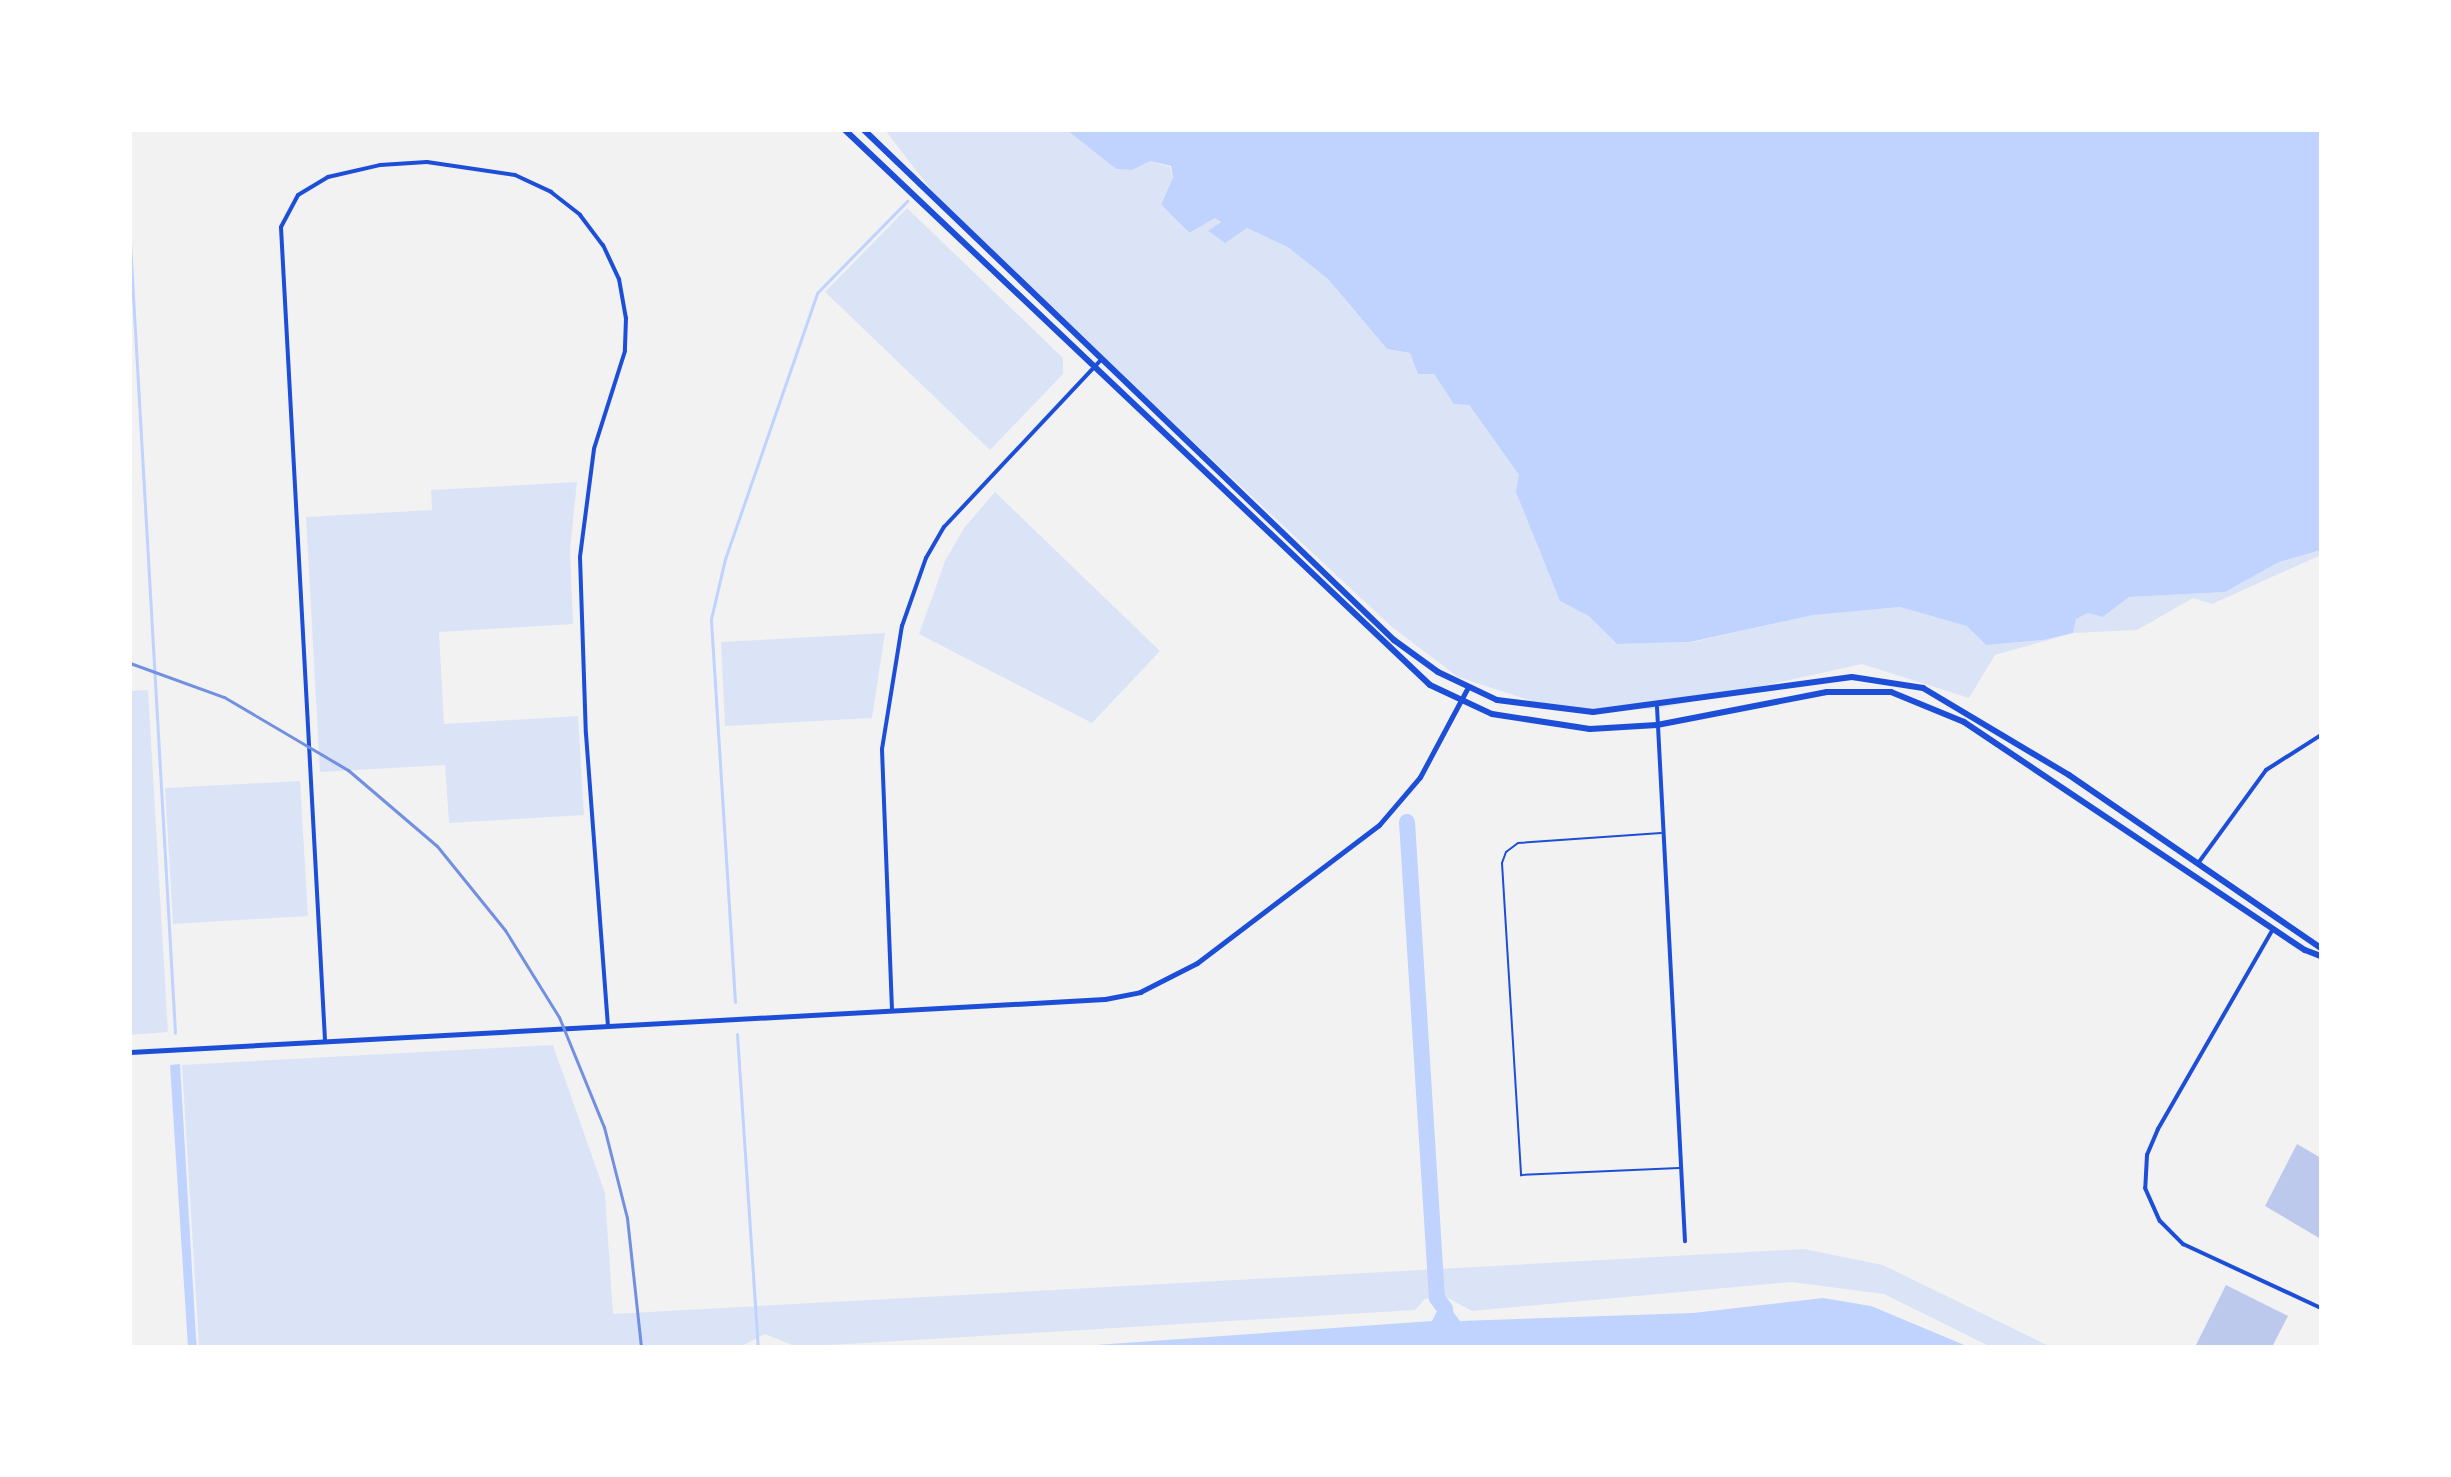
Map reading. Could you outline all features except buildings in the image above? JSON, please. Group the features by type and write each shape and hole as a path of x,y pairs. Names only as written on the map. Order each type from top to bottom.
{"main road":[{"path":"845,130 1348,613 1430,685 1460,702 1561,727 1657,725 1827,692 1891,692 1926,703 1964,722 2273,929 2321,956"},
{"path":"864,130 1394,640 1468,687 1497,700 1559,711 1657,707 1852,677 1923,688 1978,717 2199,862 2321,948"}],"street":[{"path":"325,1040 281,227 298,195 328,177 415,163 515,175 551,192 580,215 603,245 619,279 626,318 625,351 587,479 580,557 586,734 608,1026"},
{"path":"892,1010 882,749 902,626 926,558 944,527 1101,360"},
{"path":"130,1052 1105,999 1168,980 1379,825 1420,777 1468,687"},
{"path":"1657,707 1661,833 1685,1241"},
{"path":"2199,862 2266,770 2321,735"},
{"path":"2273,929 2158,1129 2147,1155 2145,1188 2160,1221 2183,1244 2321,1308"}],"lane":[{"path":"1661,833 1518,843 1506,852 1502,863 1521,1175 1680,1168"}],"shaded area":[{"path":"885,130 1068,130 1116,169 1131,170 1149,161 1170,167 1173,179 1161,203 1188,233 1215,218 1221,221 1209,232 1224,242 1247,228 1288,246 1327,278 1387,349 1410,353 1468,404 1519,475 1538,547 1561,601 1589,615 1617,644 1693,642 1816,614 1900,607 1967,625 1986,645 2042,640 2073,633 1995,655 1969,698 1862,664 1657,709 1560,710 1458,677 1392,627 953,218"},
{"path":"907,208 1063,358 1063,374 990,450 825,292"},
{"path":"577,482 570,550 573,624 439,632 444,724 578,716 584,815 449,823 445,765 320,772 306,517 432,510 431,490"},
{"path":"995,492 1160,651 1092,723 919,634 945,561 964,528"},
{"path":"2321,550 2321,555 2212,604 2193,598 2137,630 2073,633 2075,619 2088,613 2103,617 2129,597 2224,592 2279,562"},
{"path":"885,633 872,718 725,726 721,642"},
{"path":"148,690 168,1032 130,1035 130,691"},
{"path":"300,781 308,916 173,924 165,788"},
{"path":"553,1045 605,1193 613,1314 1804,1249 1883,1265 2051,1347 1991,1347 1884,1294 1791,1282 1472,1311 1444,1296 1425,1299 1415,1310 797,1347 765,1334 740,1347 199,1347 182,1065"}],"water":[{"path":"1067,130 2321,130 2321,550 2279,562 2225,592 2129,597 2103,617 2088,613 2076,619 2073,633 2043,640 1986,645 1967,626 1900,607 1813,615 1690,642 1617,644 1589,616 1560,601 1516,492 1519,475 1469,405 1454,404 1434,374 1418,374 1410,353 1387,349 1328,279 1288,247 1247,228 1225,243 1208,231 1221,222 1215,218 1189,233 1161,204 1173,178 1171,166 1150,161 1132,170 1116,169"},
{"path":"180,1064 197,1347 188,1347 170,1065"},
{"path":"1823,1298 1871,1306 1969,1347 1068,1347 1432,1321 1438,1309 1450,1308 1460,1321 1693,1313"}],"waterway":[{"path":"735,1002 711,619 725,559 817,293 907,201"},
{"path":"130,243 175,1033"},
{"path":"1407,822 1437,1298 1445,1309 1447,1330"},
{"path":"737,1034 758,1347"}],"railway":[{"path":"130,663 224,697 348,770 437,846 505,930 559,1017 604,1127 627,1218 641,1347"}]}
